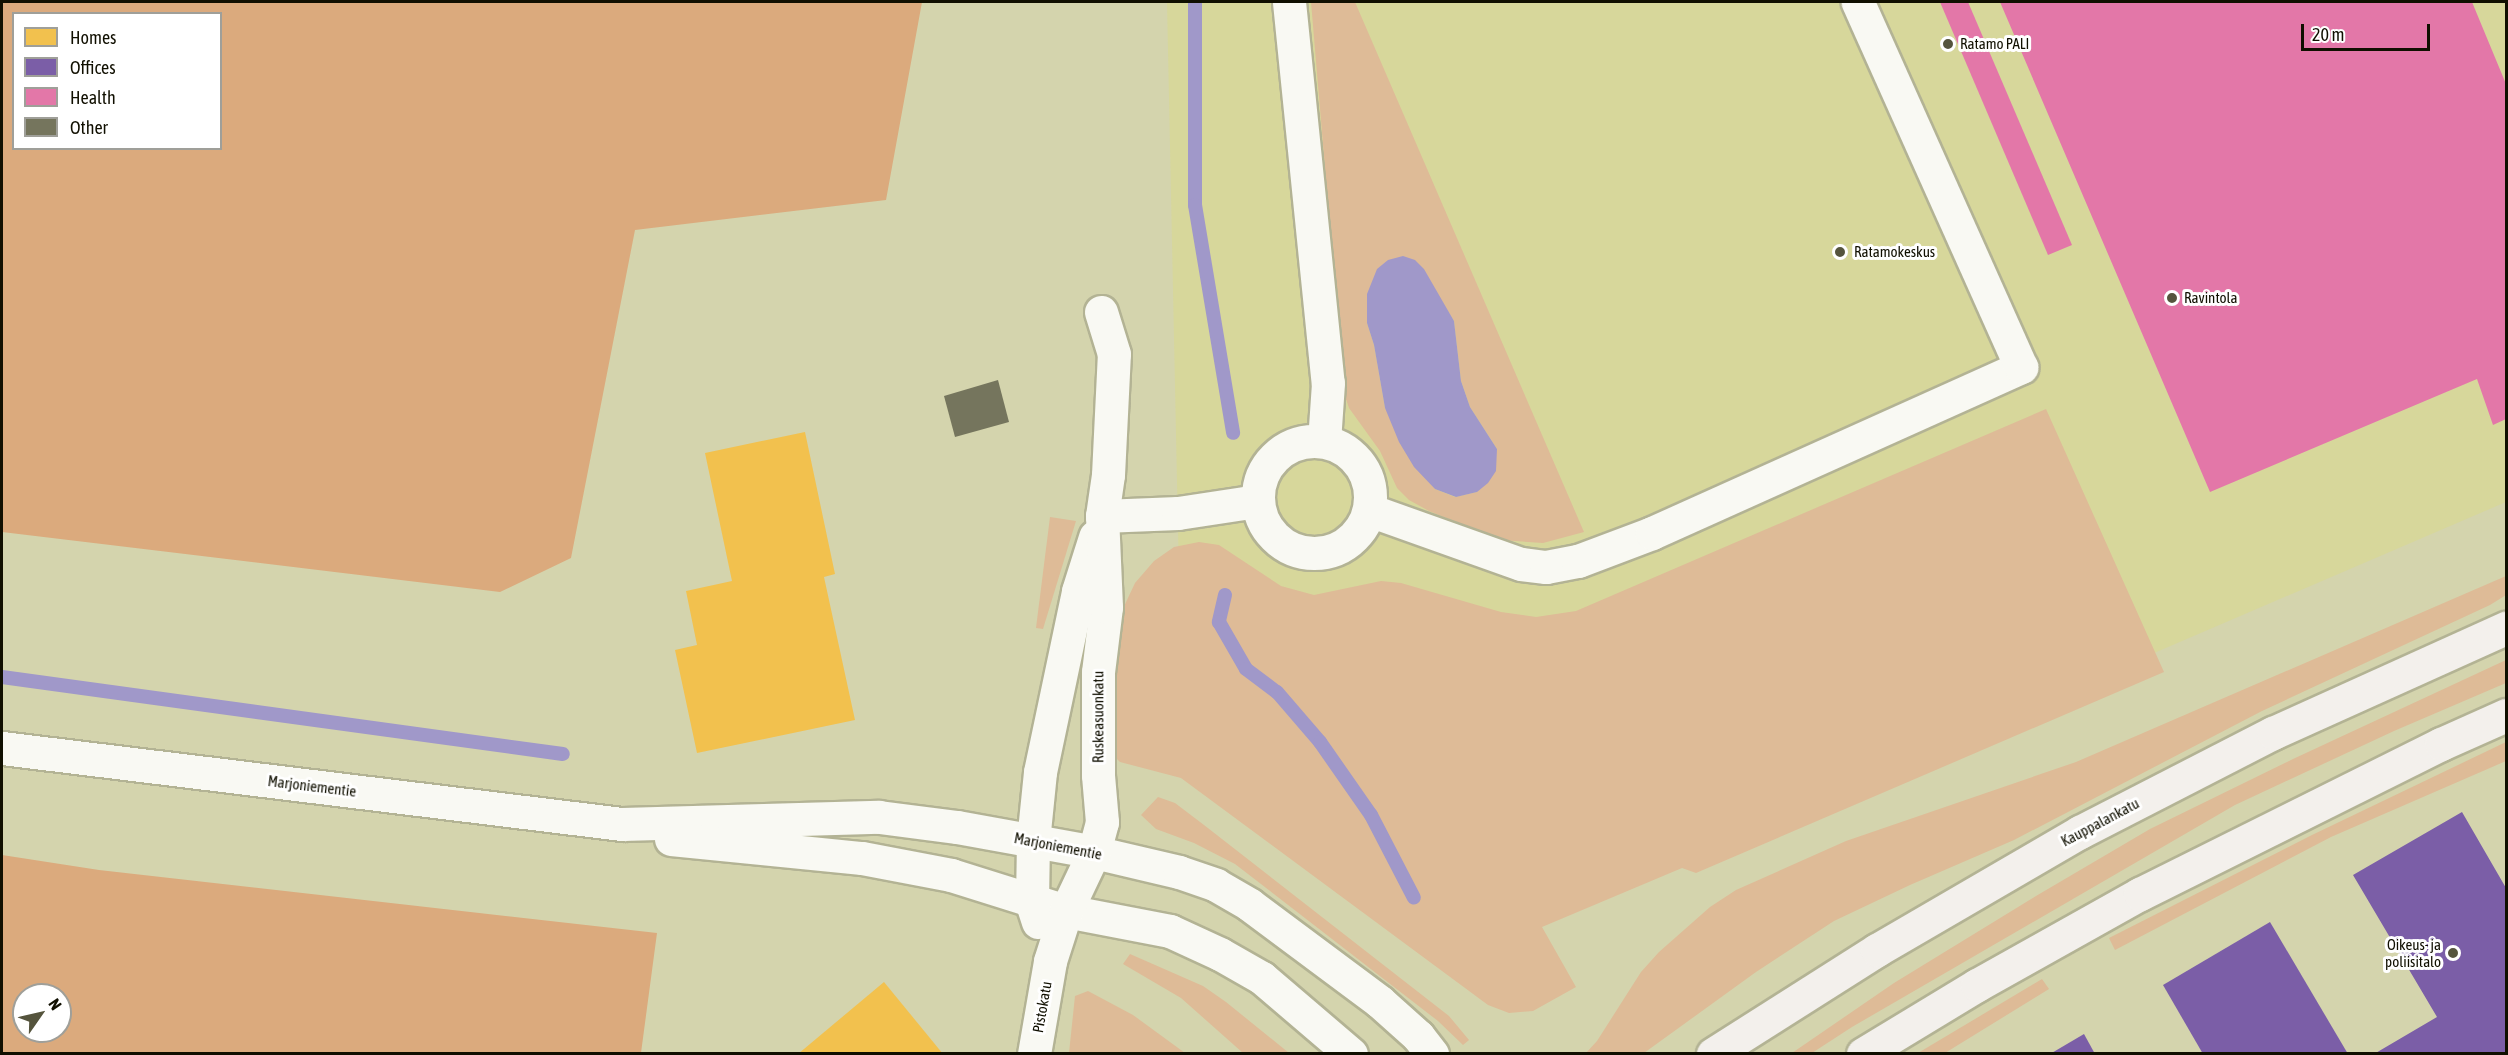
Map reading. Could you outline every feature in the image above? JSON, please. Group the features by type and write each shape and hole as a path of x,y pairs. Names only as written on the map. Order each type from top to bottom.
{"main road":[{"name":"Kauppalankatu","path":"1713,1053 1877,950 2080,832 2272,733 2506,628"},
{"path":"1863,1053 1977,985 2140,894 2441,744 2506,715"}],"street":[{"path":"1289,2 1328,383 1324,441"},
{"path":"1369,510 1521,564 1546,567 1578,561 1652,533 2021,367 1858,2"},
{"name":"Ruskeasuonkatu","path":"1033,841 1040,772 1078,591 1102,516 1108,475 1114,354 1101,312"},
{"path":"1324,441 1334,443 1350,453 1363,467 1370,484 1369,510 1366,521 1355,536 1341,548 1323,553 1304,553 1287,547 1272,535 1262,519 1257,501 1259,483 1267,465 1279,452 1296,443 1324,441"},
{"path":"1102,516 1178,513 1257,501"},
{"name":"Ruskeasuonkatu","path":"1065,911 1094,852 1102,822 1097,719 1098,672 1106,607 1102,516"},
{"name":"Marjoniementie","path":"2,748 622,824 879,817 957,827 1094,852 1179,872 1215,885 1250,905 1380,1002 1418,1036 1432,1053"},
{"name":"Marjoniementie","path":"622,824 678,842 862,858 951,875 1032,903 1170,931 1220,954 1262,978 1352,1053"},
{"name":"Pistokatu","path":"1033,841 1032,903 1050,961"},
{"name":"Pistokatu","path":"1034,1053 1050,961 1065,911"}],"shaded area":[{"path":"2,2 922,2 886,200 635,230 571,558 500,592 2,532"},
{"name":"Ratamokeskus","path":"1167,2 2506,2 2506,502 1483,941 1181,673"},
{"path":"1311,2 1355,2 1584,532 1543,543 1500,540 1429,511 1409,500 1397,488 1380,451 1349,408 1344,393","holes":["1367,294 1438,296 1454,321 1461,381 1470,407 1497,449 1477,492 1455,497 1435,489 1385,408 1374,345 1367,323"]},
{"path":"1403,256 1415,260 1424,269 1454,321 1461,381 1470,407 1497,449 1496,471 1488,483 1477,492 1456,497 1435,489 1414,467 1399,442 1385,408 1374,345 1367,323 1367,294 1377,269 1388,260"},
{"path":"2046,409 2164,672 1696,873 1682,868 1542,927 1576,987 1533,1011 1509,1013 1488,1005 1181,778 1120,762 1110,752 1119,617 1135,583 1154,561 1174,547 1199,542 1219,545 1281,586 1314,595 1381,581 1401,583 1501,612 1536,617 1576,611"},
{"path":"1050,517 1076,521 1043,629 1036,628"},
{"path":"2506,576 2506,595 2490,605 2262,711 2014,840 1834,921 1756,972 1644,1053 1586,1053 1597,1041 1641,972 1659,952 1710,907 1736,890 1846,841 2076,762"},
{"path":"2506,660 2506,683 2394,731 2235,805 1852,1027 1812,1053 1792,1053 1894,983 2150,829 2293,759"},
{"path":"2506,742 2506,761 2331,837 2115,950 2109,938 2312,835"},
{"path":"1158,797 1175,803 1449,1016 1469,1040 1463,1045 1438,1021 1235,864 1194,843 1156,829 1141,815"},
{"path":"2,855 99,870 657,933 641,1053 2,1053"},
{"path":"1130,954 1203,986 1289,1053 1243,1053 1181,998 1123,964"},
{"path":"2042,979 2049,989 1945,1053 1918,1053"},
{"path":"1088,991 1133,1015 1185,1053 1069,1053 1075,996"}],"building: Homes":[{"path":"805,432 835,574 824,577 855,720 697,753 675,650 697,645 686,591 732,581 705,453"},
{"path":"884,982 943,1054 798,1054"}],"building: Offices":[{"name":"Oikeus- ja poliisitalo","path":"2462,812 2506,888 2506,1054 2374,1054 2437,1017 2353,875"},
{"path":"2270,922 2348,1054 2203,1054 2163,985"},
{"path":"2084,1034 2095,1054 2050,1054"}],"building: Health":[{"path":"1940,2 1968,2 2072,245 2048,255"},
{"path":"2000,2 2472,2 2506,84 2506,419 2493,425 2477,379 2210,492"}],"building: Other":[{"path":"998,380 1009,422 955,437 944,396"}],"waterway":[{"path":"1195,2 1195,205 1233,433"},
{"path":"1225,595 1219,622 1246,669 1277,692 1320,742 1371,815 1414,898"},
{"path":"2,677 563,754"}],"place":[{"name":"Ratamo PALI","path":"1948,44"},
{"name":"Ratamokeskus","path":"1840,252"},
{"name":"Ravintola","path":"2172,298"},
{"name":"Oikeus- ja poliisitalo","path":"2453,953"}]}
